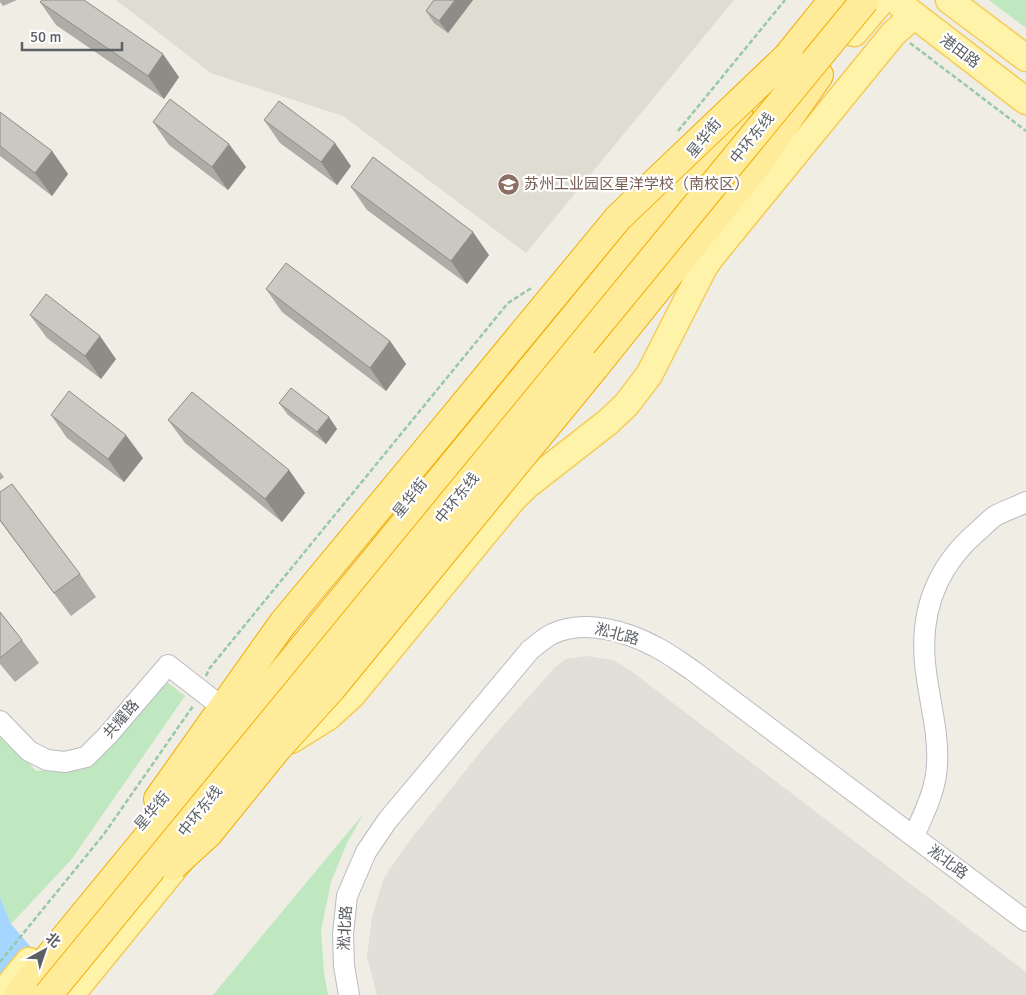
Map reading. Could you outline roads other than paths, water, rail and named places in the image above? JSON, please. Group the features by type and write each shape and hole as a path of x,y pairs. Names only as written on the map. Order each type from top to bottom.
{"highway":[{"name":"中环东线","path":"18,995 833,0"},
{"name":"中环东线","path":"48,995 865,0"},
{"path":"138,828 227,711 284,623 618,218 788,54"},
{"path":"95,939 208,834 276,750 332,688 595,367 755,167 819,76"}],"main road":[{"name":"星华街","path":"227,711 818,0"},
{"path":"73,992 882,0"},
{"path":"949,0 1026,58"},
{"path":"263,758 328,717 340,707 512,500 526,486 608,422 626,405 649,375 711,257 901,16"},
{"name":"港田路","path":"901,16 1026,101"},
{"name":"星华街","path":"1,995 27,946 138,828"}],"street":[{"path":"914,836 934,790 937,765 936,737 923,637 931,596 939,578 961,546 995,517 1026,502"},
{"name":"淞北路","path":"349,995 344,966 343,934 347,896 366,852 387,821 530,650 552,634 592,626 633,636 658,648 692,670 1026,921"},
{"name":"共耀路","path":"0,721 29,751 47,760 65,762 86,757 108,735 168,665 227,711"}],"water":[{"path":"0,897 11,924 72,995 0,995"}],"place":[{"name":"苏州工业园区星洋学校（南校区）","path":"508,184"}]}
